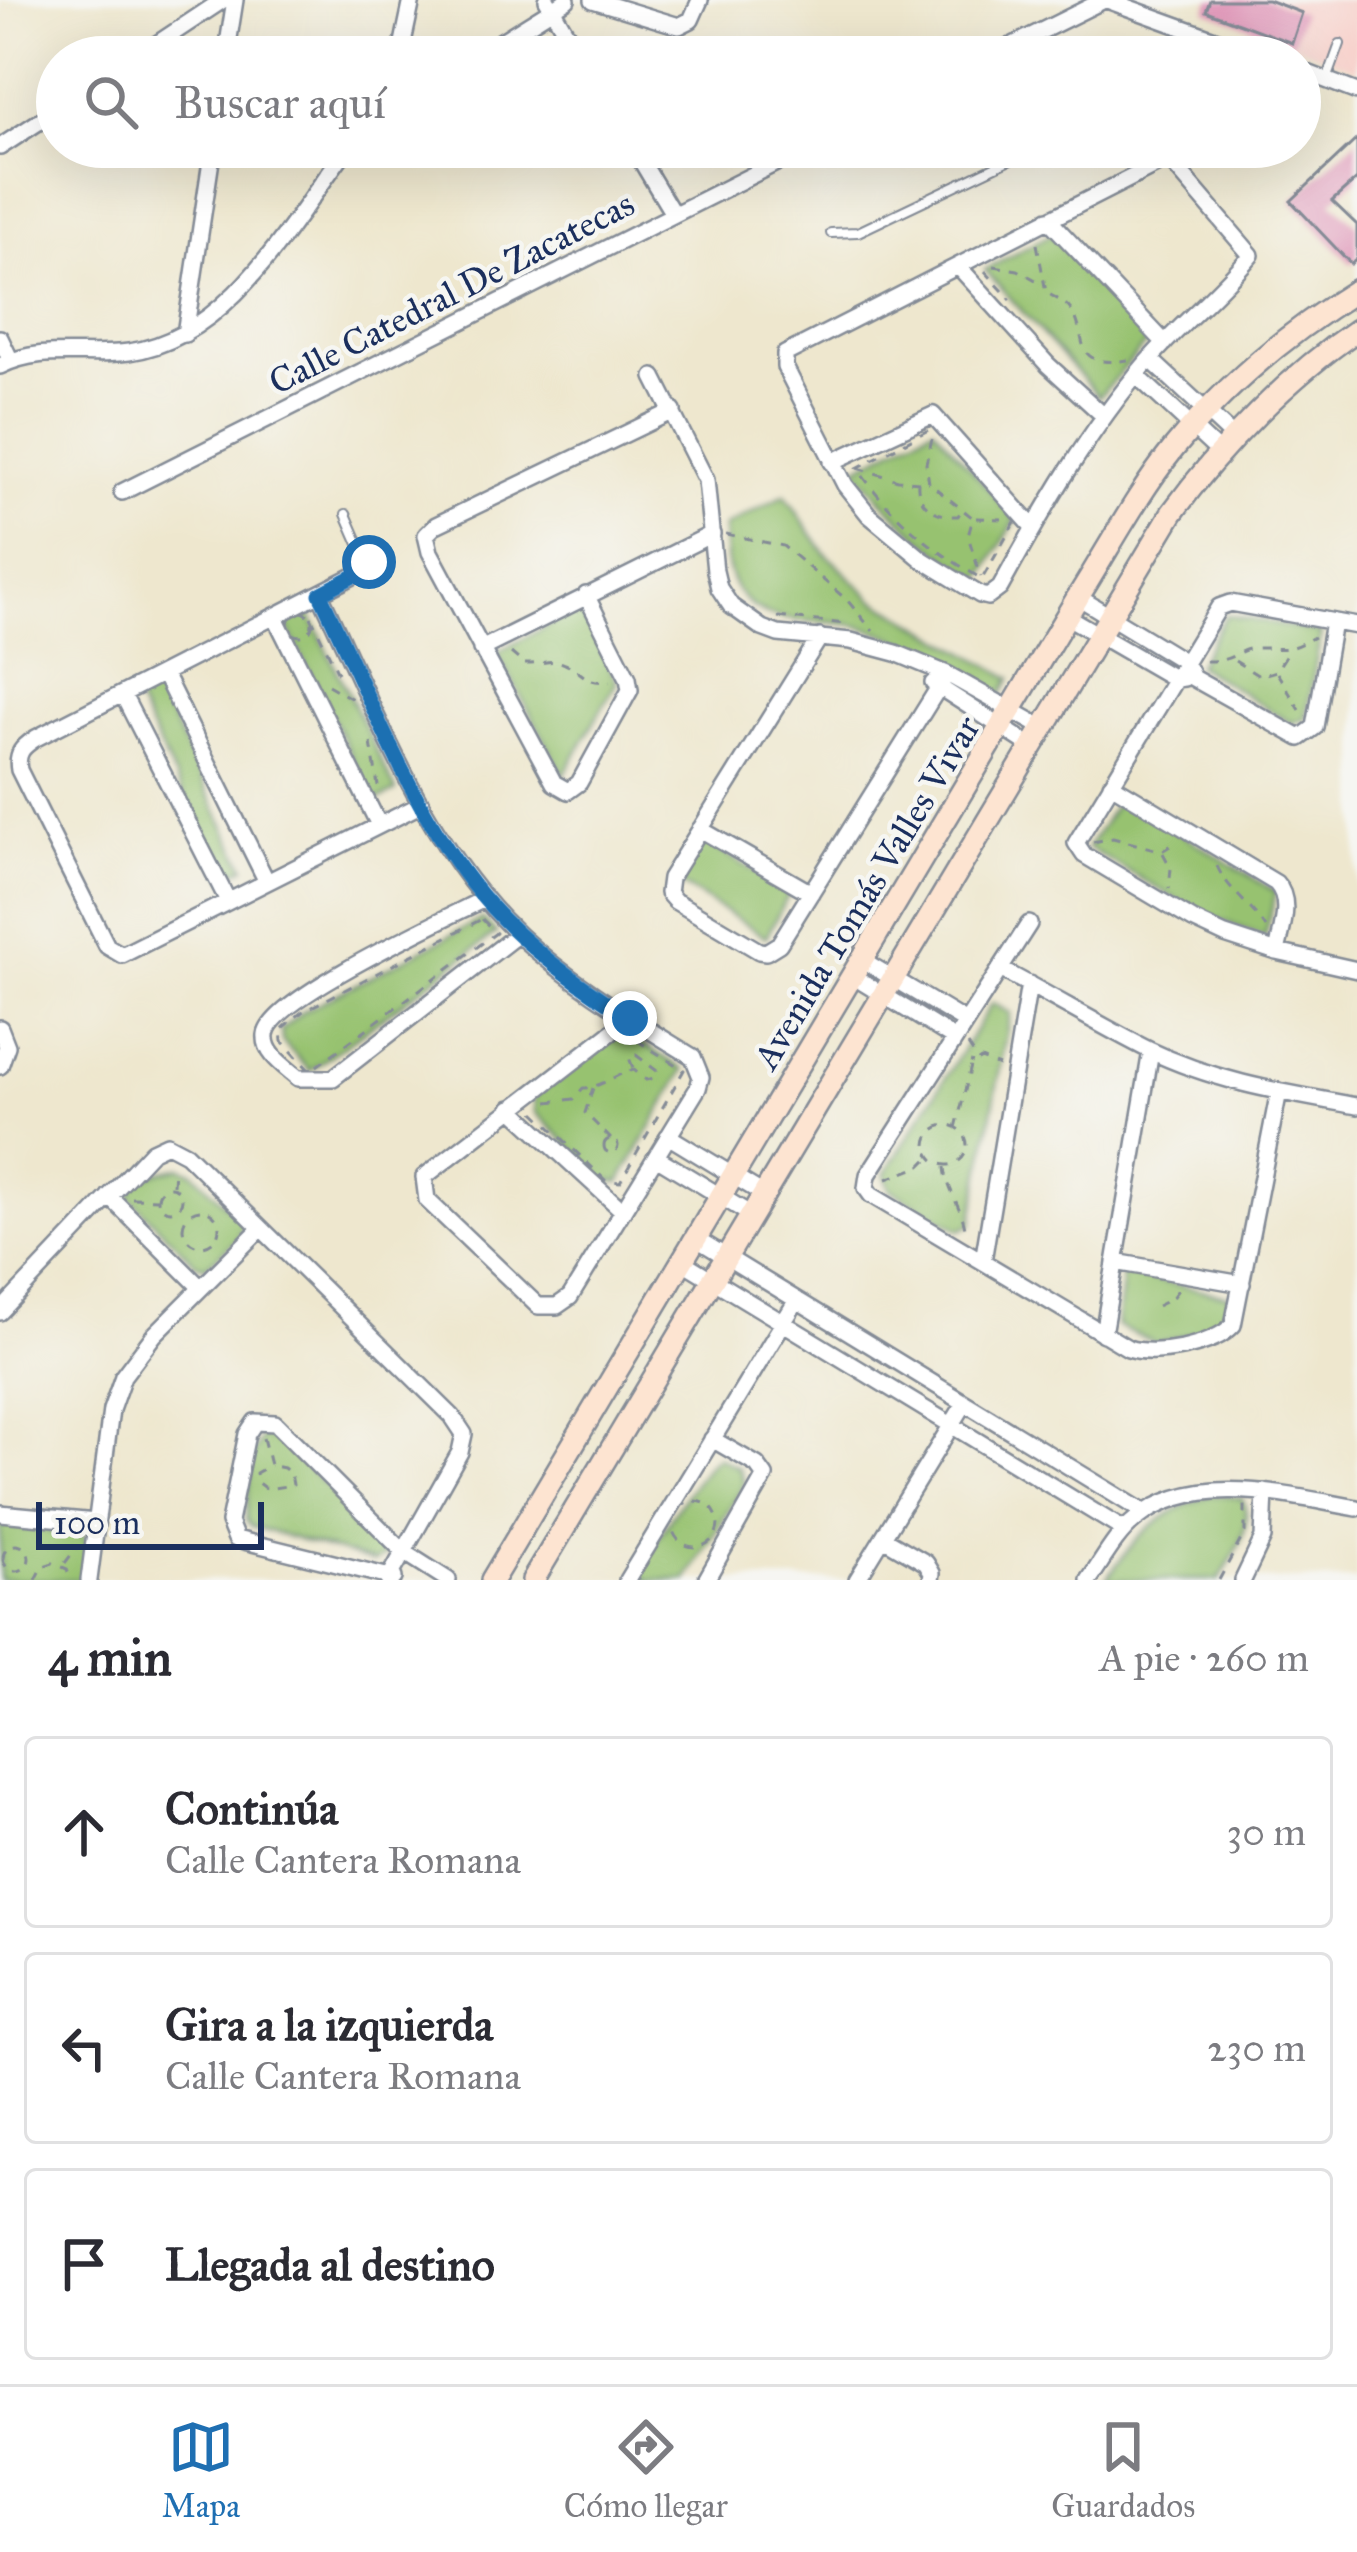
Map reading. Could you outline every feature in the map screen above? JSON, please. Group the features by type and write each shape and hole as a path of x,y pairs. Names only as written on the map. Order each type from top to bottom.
{"main road":[{"name":"Avenida Tomás Valles Vivar","path":"492,1580 1157,472 1200,421 1294,331 1357,290"},
{"name":"Avenida Tomás Valles Vivar","path":"533,1580 1172,513 1228,446 1314,363 1357,330"}],"street":[{"path":"169,36 223,0"},
{"path":"229,36 235,0"},
{"path":"404,36 412,0"},
{"path":"506,36 549,6 567,0"},
{"path":"593,0 680,26 691,20 700,0"},
{"path":"1032,36 1106,0 1194,36"},
{"path":"549,6 567,36"},
{"path":"1321,78 1357,92"},
{"path":"0,147 36,124"},
{"path":"185,334 210,168"},
{"path":"0,338 5,363 39,353 126,352 162,345 185,334 219,310 246,282 332,168"},
{"path":"646,168 673,214"},
{"name":"Calle Catedral De Zacatecas","path":"122,492 766,168"},
{"path":"1145,168 785,354 785,368 845,485 893,537 980,595 988,597 1000,588 1128,374 1150,359 1251,255 1177,168"},
{"path":"1048,219 1165,343"},
{"path":"958,266 1048,365 1104,416"},
{"path":"1150,359 1186,394 1200,421"},
{"path":"1128,374 1172,410 1200,421 1228,446"},
{"path":"654,377 706,480 718,534 719,588 731,607 778,634 873,645 947,674 987,697 1007,720"},
{"path":"1172,410 1186,394"},
{"path":"586,596 630,690 579,783 568,790 554,783 481,649 430,553 429,530 673,411"},
{"path":"832,462 933,415 1033,527"},
{"path":"481,649 718,534"},
{"path":"367,569 36,738 22,748 17,758 19,770 107,946 122,955 422,804"},
{"path":"320,594 422,804 484,898 518,934 630,1018 693,1057 700,1067 700,1083 564,1304 547,1308 530,1301 434,1207 422,1184 428,1171 630,1018"},
{"path":"1357,626 1225,604 1216,611 1194,666 1175,679 1078,837 1080,852 1193,920 1277,952 1357,970"},
{"path":"1072,607 1102,625 1127,652 1175,679"},
{"path":"275,617 380,825"},
{"path":"1102,625 1138,634 1194,666 1293,738 1306,736 1315,727 1333,622"},
{"path":"1127,652 1138,634"},
{"path":"820,637 670,878 668,893 759,951 779,944 947,674"},
{"path":"921,666 938,690 977,714 1007,720 1039,738"},
{"path":"164,674 267,882"},
{"path":"123,695 228,901"},
{"path":"977,714 987,697"},
{"path":"1111,784 1285,892 1277,952"},
{"path":"700,829 811,893"},
{"path":"484,898 304,993 268,1028 272,1053 298,1078 333,1078 518,934"},
{"path":"1029,924 966,1022 961,1041 868,1175 866,1188 1103,1334 1128,1348 1154,1354 1223,1335 1233,1325 1279,1091"},
{"path":"859,969 890,987 919,994 966,1022"},
{"path":"1000,969 1151,1051 1205,1072 1357,1106"},
{"path":"983,1262 1029,984"},
{"path":"890,987 908,1010 961,1041"},
{"path":"908,1010 919,994"},
{"path":"0,1028 7,1052 0,1066"},
{"path":"1103,1334 1151,1051"},
{"path":"511,1108 623,1211"},
{"path":"668,1136 765,1196"},
{"path":"0,1312 152,1151 167,1144 185,1154 452,1416 464,1435 460,1453 404,1552 392,1579 236,1538 229,1522 250,1426 261,1419 275,1423 404,1552 446,1579"},
{"path":"656,1157 753,1216"},
{"path":"699,1183 711,1163"},
{"path":"109,1196 201,1288"},
{"path":"89,1580 91,1529 115,1394 141,1349 261,1228"},
{"path":"697,1239 1145,1513"},
{"path":"683,1262 1124,1530"},
{"path":"1115,1262 1242,1284"},
{"path":"627,1580 796,1300"},
{"path":"857,1580 965,1402"},
{"path":"706,1580 765,1476 757,1466 712,1439"},
{"path":"1243,1580 1263,1538 1265,1492"},
{"path":"1090,1580 1124,1530 1145,1513 1202,1494 1265,1492 1357,1508"},
{"path":"0,1513 91,1529"},
{"path":"883,1538 926,1563 931,1580"}],"lane":[{"path":"1327,80 1340,44"},
{"path":"831,233 854,233 992,168"},
{"path":"346,514 369,562 367,569"}],"path":[{"path":"1022,250 1037,242 1046,292 1070,308 1079,340 1090,356 1108,363 1132,359 1128,374"},
{"path":"1007,258 985,270 1013,302"},
{"path":"993,266 1018,270 1045,286"},
{"path":"857,468 934,428 1016,520"},
{"path":"929,483 930,429"},
{"path":"857,468 929,483 973,518 1016,520"},
{"path":"857,468 884,506 927,545 982,579"},
{"path":"918,480 922,502 931,510 944,517 961,512"},
{"path":"973,518 968,536 982,579"},
{"path":"982,579 1016,520"},
{"path":"718,534 783,546 847,600 873,631"},
{"path":"300,651 283,618 306,607 352,701 326,683"},
{"path":"289,630 300,636 308,634 311,618"},
{"path":"1234,660 1259,676 1276,671 1288,651 1321,633 1302,630"},
{"path":"518,641 497,652 511,652 524,664 557,661 594,682 617,682"},
{"path":"1194,666 1208,646"},
{"path":"1194,666 1234,660 1252,648 1288,651"},
{"path":"1276,671 1306,718"},
{"path":"378,788 369,735 387,772"},
{"path":"1101,826 1090,845 1113,838 1162,851 1171,868 1168,894"},
{"path":"1162,851 1184,835"},
{"path":"1216,856 1218,871 1268,929"},
{"path":"1265,937 1272,911"},
{"path":"482,920 496,932 310,1071 282,1041 281,1030 302,1012 462,930 482,920"},
{"path":"622,1031 684,1070 620,1182 605,1180 535,1112 534,1104 534,1096 622,1031"},
{"path":"956,1128 974,1054 961,1041"},
{"path":"970,1066 981,1059 1000,1067 1004,1049"},
{"path":"534,1104 574,1099 583,1088 592,1088 615,1073 634,1070 646,1080 657,1071 636,1055 629,1058 634,1070"},
{"path":"585,1113 592,1088"},
{"path":"574,1099 578,1110 611,1139"},
{"path":"945,1166 958,1162 966,1151 965,1138 956,1128 943,1126 932,1132 927,1144 930,1156 945,1166 952,1195 960,1202 963,1229 972,1224"},
{"path":"890,1189 886,1177 920,1166 930,1156"},
{"path":"173,1187 174,1169"},
{"path":"158,1198 161,1191 173,1187"},
{"path":"173,1187 182,1194 181,1205"},
{"path":"130,1198 132,1189"},
{"path":"130,1198 158,1198"},
{"path":"130,1198 141,1212"},
{"path":"158,1198 167,1211 181,1205"},
{"path":"181,1205 190,1214"},
{"path":"206,1210 216,1217 220,1228 212,1243 195,1245 184,1231 190,1214 206,1210"},
{"path":"220,1228 232,1229"},
{"path":"1156,1306 1171,1299 1181,1286"},
{"path":"263,1436 270,1465"},
{"path":"257,1441 272,1437"},
{"path":"250,1478 251,1457"},
{"path":"270,1465 291,1474 293,1485 266,1489 258,1483 256,1473 270,1465"},
{"path":"1219,1580 1244,1532 1247,1509 1242,1498"},
{"path":"687,1502 708,1505 716,1517 713,1538 692,1547 678,1540 672,1526 676,1511 687,1502"},
{"path":"702,1556 723,1521"},
{"path":"63,1566 91,1529"},
{"path":"0,1544 6,1550"},
{"path":"27,1567 30,1558 23,1546 6,1550 8,1569 39,1570"},
{"path":"36,1580 47,1564 63,1566"},
{"path":"63,1566 71,1580"},
{"path":"0,1576 8,1569"}],"shaded area":[{"path":"1210,0 1357,0 1357,70 1321,56 1321,36 1270,36 1206,11"}],"green space":[{"path":"1052,234 1148,341 1099,397 985,270"},
{"path":"934,427 1016,520 981,579 912,530 856,468"},
{"path":"785,495 825,553 873,599 1011,678 1000,696 896,638 844,623 782,618 754,608 743,598 729,574 724,527"},
{"path":"306,607 396,791 374,802 283,618"},
{"path":"580,608 617,682 564,775 497,653"},
{"path":"1226,615 1321,633 1306,718 1291,723 1197,665"},
{"path":"153,683 245,867 224,877 133,693"},
{"path":"1120,796 1276,892 1265,937 1198,912 1088,848"},
{"path":"700,839 790,892 766,937 675,881"},
{"path":"482,919 496,933 310,1071 282,1041 281,1030 302,1012"},
{"path":"992,1003 1010,1013 972,1224 960,1230 890,1189 885,1174"},
{"path":"622,1031 684,1070 620,1182 605,1180 535,1112 534,1096"},
{"path":"179,1167 193,1172 243,1222 238,1239 205,1267 196,1264 130,1198 142,1178"},
{"path":"1123,1274 1231,1296 1222,1325 1156,1343 1117,1326"},
{"path":"263,1436 283,1445 379,1537 385,1555 374,1562 251,1526 246,1520 251,1457"},
{"path":"718,1457 739,1468 742,1488 687,1580 647,1580 643,1571 653,1547 688,1491"},
{"path":"1210,1495 1242,1498 1245,1509 1241,1541 1219,1580 1106,1580 1150,1528 1177,1509"},
{"path":"0,1524 85,1536 86,1580 0,1580"}],"building":[{"path":"1210,0 1268,0 1302,13 1294,36 1273,36 1206,11"},
{"path":"1357,139 1357,179 1332,201 1357,225 1357,259 1351,264 1291,201"}],"route":[{"path":"369,562 367,569 320,594 445,845 518,934 630,1018"}]}
